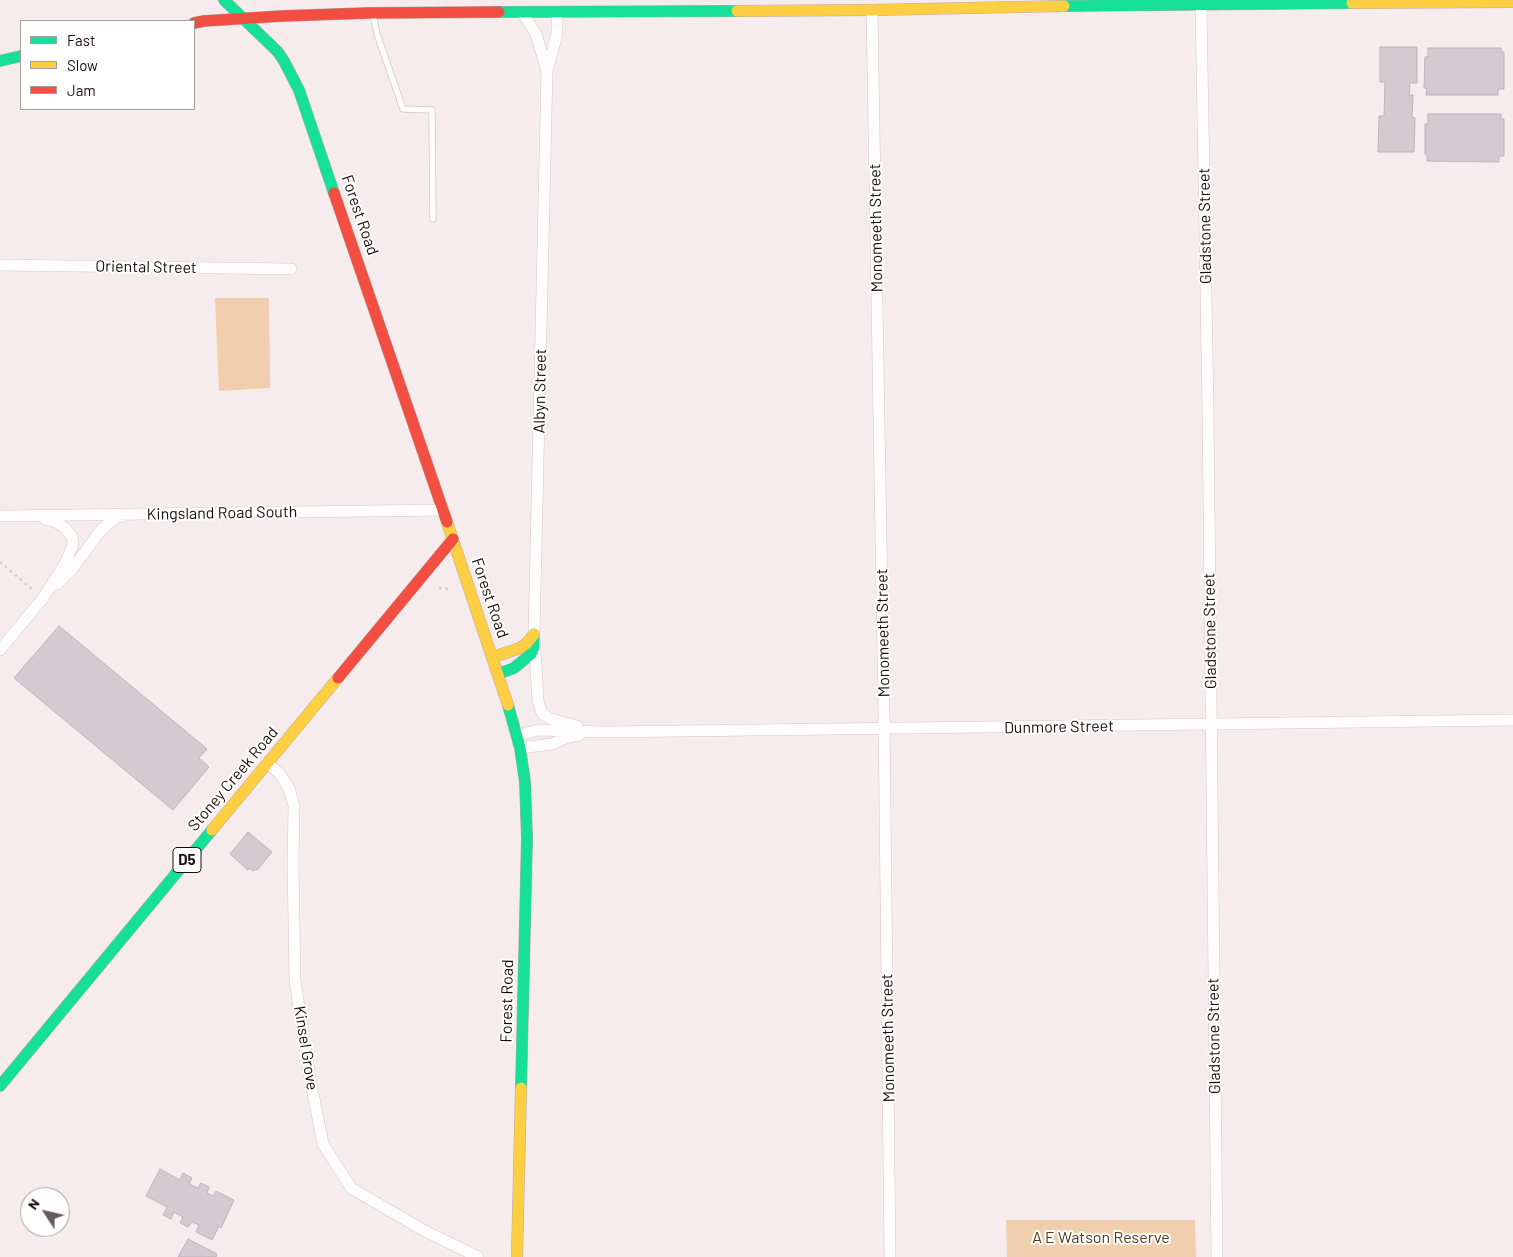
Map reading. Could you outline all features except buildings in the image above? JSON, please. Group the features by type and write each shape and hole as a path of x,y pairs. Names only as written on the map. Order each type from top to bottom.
{"main road":[{"name":"Forest Road","path":"224,0 278,52 299,90 444,510 517,735 526,782 527,838 517,1257"},
{"path":"195,23 282,16 522,12 550,8 872,10 899,5 1038,3 1183,3 1201,5 1369,1 1512,4"},
{"path":"0,61 20,56"},
{"name":"Stoney Creek Road","path":"2,1078 268,763 452,539"},
{"path":"493,657 520,648 534,634"},
{"path":"498,674 514,668 531,654 534,647 534,634"}],"street":[{"name":"Gladstone Street","path":"1201,5 1208,401 1217,1257"},
{"name":"Albyn Street","path":"541,711 538,701 534,634 547,70 556,34 550,8"},
{"name":"Monomeeth Street","path":"872,10 884,729 890,1257"},
{"name":"Albyn Street","path":"522,12 536,34 547,70"},
{"name":"Oriental Street","path":"0,265 291,269"},
{"name":"Kingsland Road South","path":"2,516 444,510"},
{"path":"42,598 73,568 107,524 115,518 140,514"},
{"path":"0,650 42,598 71,552 73,542 72,537 61,525 51,520 30,516 2,516"},
{"name":"Dunmore Street","path":"541,711 547,717 556,721 589,730 605,732"},
{"name":"Dunmore Street","path":"517,735 539,730 605,732 1513,720"},
{"name":"Dunmore Street","path":"520,748 552,744 576,735 605,732"},
{"name":"Kinsel Grove","path":"268,763 280,774 289,788 294,806 295,981 310,1078 323,1144 351,1188 423,1230 478,1257"}],"lane":[{"path":"373,13 376,34 402,109 432,110 433,219"}],"path":[{"path":"0,562 42,598"},
{"path":"439,588 448,589"}],"green space":[{"path":"215,298 269,298 270,388 219,391"},
{"name":"A E Watson Reserve","path":"1006,1220 1195,1220 1196,1257 1007,1257"}],"traffic: fast":[{"path":"224,0 278,52 284,61 299,90 334,193"},
{"path":"1064,6 1352,3"},
{"path":"499,12 737,11"},
{"path":"0,61 20,56"},
{"path":"498,674 514,668 531,654 534,647 534,634"},
{"path":"508,705 520,748 525,782 527,838 521,1088"},
{"path":"0,1086 212,830"}],"traffic: slow":[{"path":"1352,3 1513,2"},
{"path":"737,11 1064,6"},
{"path":"447,522 508,705"},
{"path":"493,657 520,648 534,634"},
{"path":"212,830 338,678"},
{"path":"517,1257 521,1088"}],"traffic: jam":[{"path":"195,23 282,16 499,12"},
{"path":"334,193 447,522"},
{"path":"338,678 453,539"}]}
